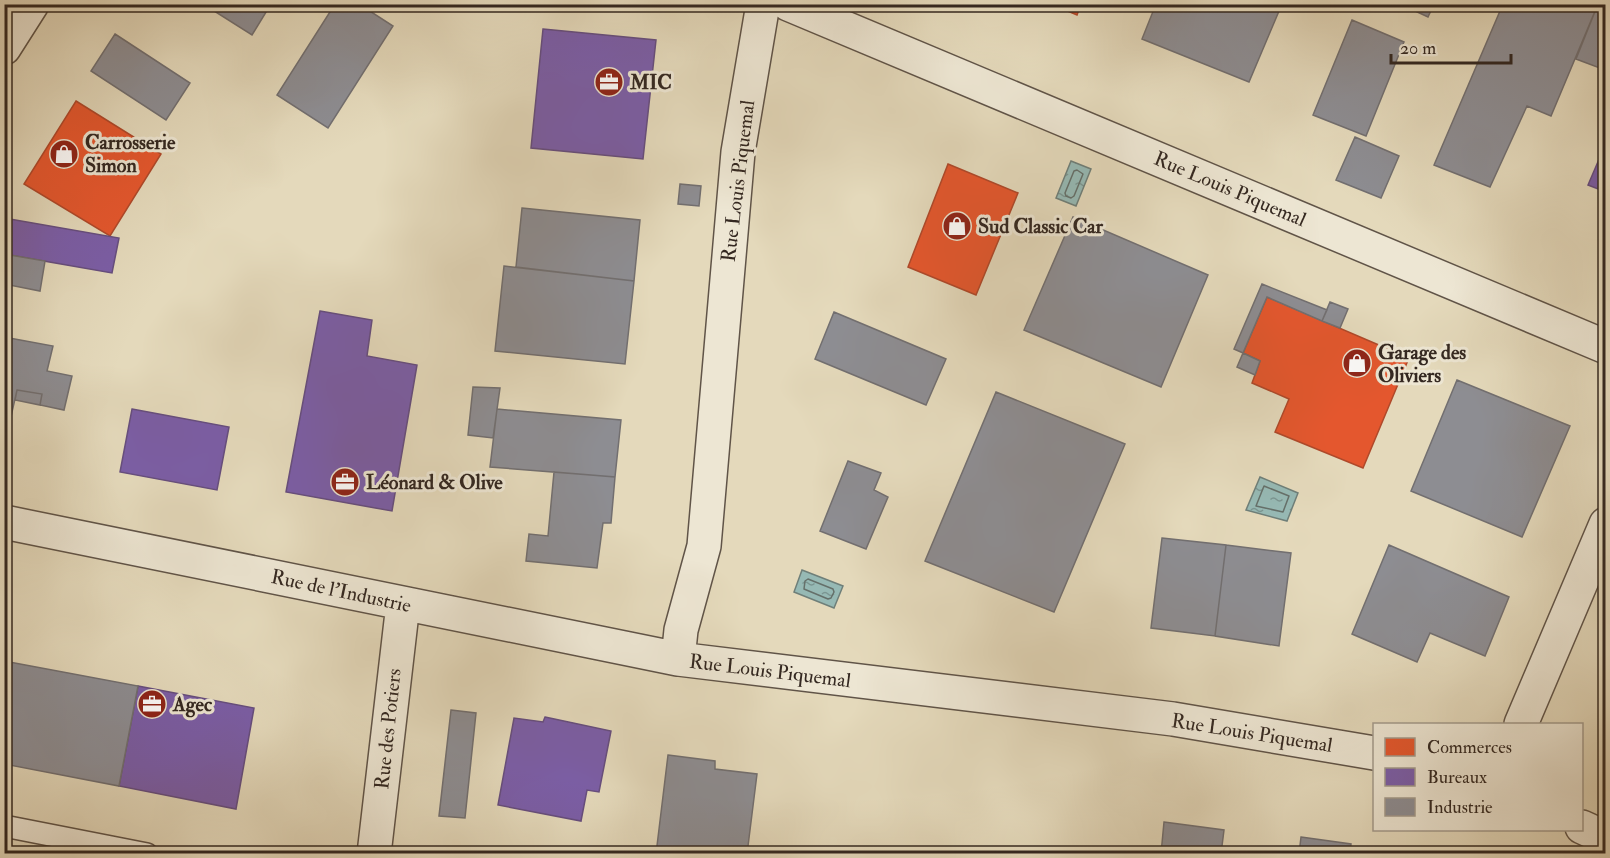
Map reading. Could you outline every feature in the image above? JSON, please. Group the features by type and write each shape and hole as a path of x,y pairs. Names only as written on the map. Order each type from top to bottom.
{"street":[{"path":"4,48 32,4"},
{"name":"Rue Louis Piquemal","path":"763,4 738,152 704,546 681,630 678,659 1173,719 1373,753"},
{"name":"Rue Louis Piquemal","path":"788,4 1605,346"},
{"name":"Rue de l'Industrie","path":"4,522 678,659"},
{"path":"1521,723 1605,524"},
{"name":"Rue des Potiers","path":"374,854 403,604"},
{"path":"1583,828 1605,838"}],"lane":[{"path":"4,826 147,854"}],"water":[{"path":"1071,161 1091,169 1076,206 1056,198"},
{"path":"1260,477 1298,493 1287,521 1246,510"},
{"path":"802,570 843,586 834,608 794,592"}],"building: Commerces":[{"path":"1051,4 1081,4 1077,15"},
{"path":"76,101 161,154 110,236 24,184"},
{"path":"948,164 1018,193 976,295 908,267"},
{"path":"1267,297 1409,358 1363,468 1275,432 1289,399 1252,383 1260,361 1243,353"}],"building: Bureaux":[{"path":"543,29 656,40 643,159 531,148"},
{"path":"1606,143 1606,192 1588,185"},
{"path":"4,218 119,238 112,273 4,254"},
{"path":"320,311 372,320 367,356 417,365 392,511 286,492"},
{"path":"132,409 229,427 217,490 120,472"},
{"path":"138,686 254,708 236,809 119,786"},
{"path":"545,717 611,731 599,792 587,790 581,821 498,805 514,718 543,722"}],"building: Industrie":[{"path":"203,4 271,4 252,35"},
{"path":"335,4 359,4 393,26 328,128 277,95"},
{"path":"1156,4 1282,4 1249,82 1142,39"},
{"path":"1400,4 1434,4 1428,17"},
{"path":"1503,4 1598,4 1551,116 1527,106 1490,187 1434,165"},
{"path":"1598,4 1606,4 1605,70 1576,59"},
{"path":"1352,20 1404,42 1366,136 1313,115"},
{"path":"115,34 190,83 166,120 91,71"},
{"path":"1355,137 1399,156 1381,198 1336,180"},
{"path":"680,184 701,186 699,206 678,204"},
{"path":"522,208 640,220 634,281 516,267"},
{"path":"1073,217 1208,275 1161,387 1024,330"},
{"path":"4,254 45,261 40,291 4,284"},
{"path":"504,266 634,281 625,364 495,351"},
{"path":"1262,284 1327,310 1322,321 1267,297 1243,353 1234,349"},
{"path":"1330,302 1348,309 1340,328 1322,321"},
{"path":"834,312 946,359 926,405 815,359"},
{"path":"4,337 53,346 47,371 72,376 64,410 40,405 42,394 17,390 7,434 4,434"},
{"path":"1243,353 1260,361 1255,375 1237,367"},
{"path":"1457,380 1570,426 1522,537 1411,491"},
{"path":"473,387 500,388 493,438 468,435"},
{"path":"17,390 42,394 40,405 15,400"},
{"path":"996,392 1125,444 1054,612 925,561"},
{"path":"497,409 621,420 615,477 490,467"},
{"path":"848,461 881,473 874,490 888,497 866,549 820,531"},
{"path":"554,472 615,477 611,523 603,523 597,568 526,561 529,534 548,536"},
{"path":"1162,538 1226,545 1215,636 1151,628"},
{"path":"1226,545 1291,553 1279,646 1215,636"},
{"path":"1389,545 1509,597 1485,656 1430,633 1417,662 1352,634"},
{"path":"4,661 138,686 119,786 4,764"},
{"path":"451,710 476,713 465,818 439,816"},
{"path":"668,755 715,761 715,769 757,774 747,854 656,854"},
{"path":"1164,822 1224,830 1221,854 1161,854"},
{"path":"1301,837 1351,844 1350,854 1299,854"}],"place":[{"name":"MIC","path":"609,82"},
{"name":"Carrosserie Simon","path":"64,154"},
{"name":"Sud Classic Car","path":"957,226"},
{"name":"Garage des Oliviers","path":"1357,363"},
{"name":"Léonard & Olive","path":"345,482"},
{"name":"Agec","path":"152,704"}]}
